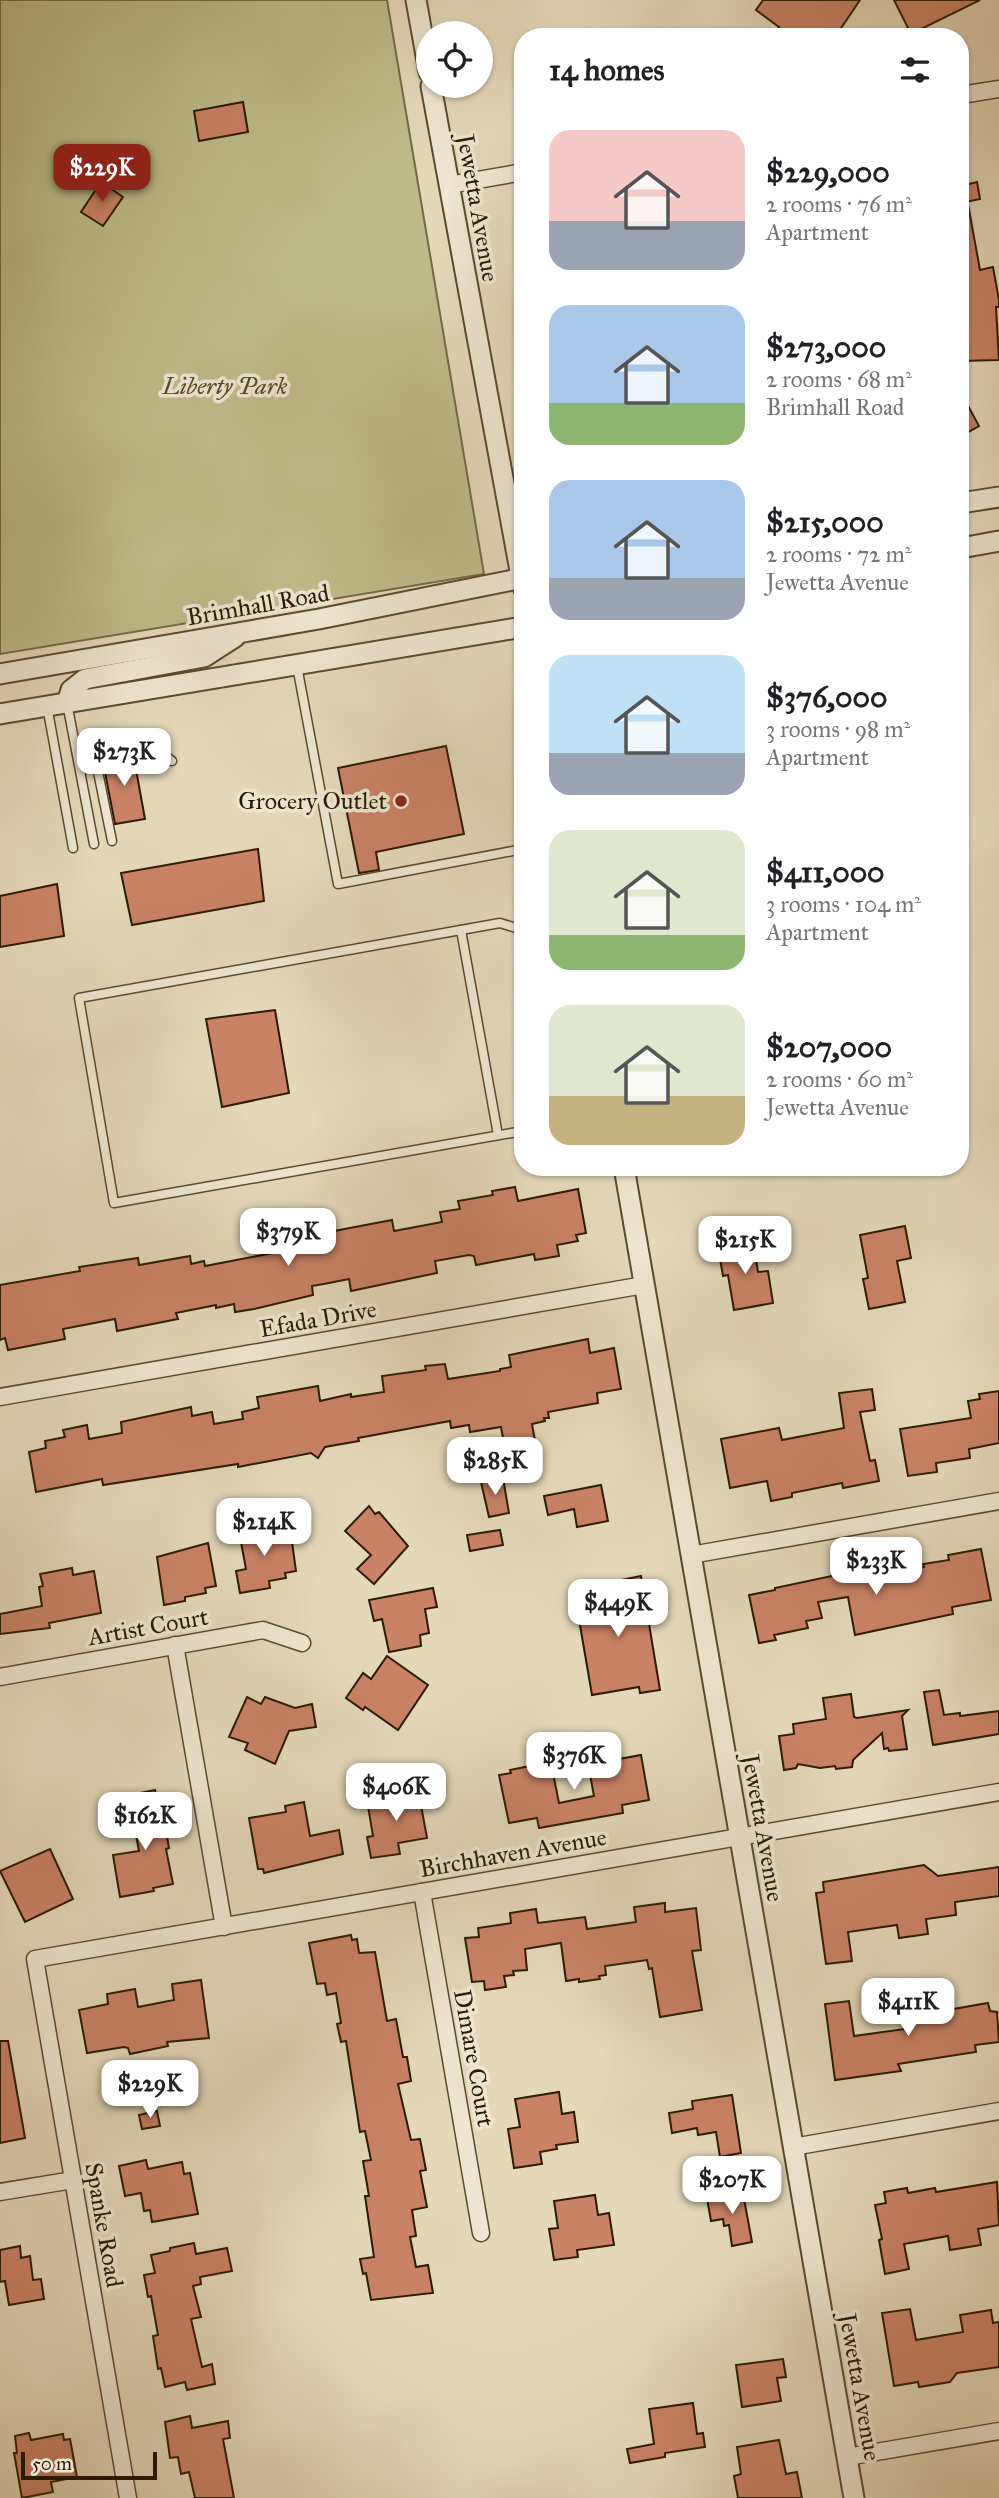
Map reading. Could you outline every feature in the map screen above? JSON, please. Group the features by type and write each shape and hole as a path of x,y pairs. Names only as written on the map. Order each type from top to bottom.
{"street":[{"path":"416,0 420,21"},
{"path":"969,94 999,89"},
{"name":"Jewetta Avenue","path":"433,98 514,533"},
{"path":"449,184 514,173"},
{"path":"969,502 999,497"},
{"path":"969,547 999,541"},
{"name":"Brimhall Road","path":"0,674 514,583"},
{"path":"0,714 514,628"},
{"path":"57,705 85,679 204,657 241,632"},
{"name":"Jewetta Avenue","path":"626,1176 854,2498"},
{"name":"Efada Drive","path":"0,1397 644,1285"},
{"path":"691,1555 999,1501"},
{"name":"Artist Court","path":"0,1677 263,1630 302,1643"},
{"path":"175,1645 224,1927"},
{"name":"Birchhaven Avenue","path":"35,1959 999,1792"},
{"name":"Dimare Court","path":"422,1892 481,2232"},
{"name":"Spanke Road","path":"35,1959 128,2498"},
{"path":"793,2147 999,2112"},
{"path":"0,2193 73,2180"},
{"path":"847,2457 999,2431"}],"lane":[{"path":"297,664 338,884 514,851"},
{"path":"57,705 94,844"},
{"path":"57,705 73,848"},
{"path":"112,841 96,762 98,751 107,744 132,741 162,752 172,761"},
{"path":"514,927 499,923 79,998 114,1203 514,1132"},
{"path":"461,930 498,1135"}],"green space":[{"name":"Liberty Park","path":"0,0 387,0 484,574 0,654"}],"building":[{"path":"763,0 860,0 841,28 778,28 756,10"},
{"path":"894,0 980,0 923,28 908,28"},
{"path":"243,102 248,132 199,141 194,111"},
{"path":"101,182 123,197 103,226 81,212"},
{"path":"977,182 980,199 969,201 969,184"},
{"path":"969,210 980,270 993,267 999,300 999,307 996,307 999,360 969,361"},
{"path":"969,408 979,426 969,432"},
{"name":"Grocery Outlet","path":"446,746 464,834 376,852 379,870 359,873 338,768"},
{"path":"133,753 145,819 115,824 104,757"},
{"path":"258,849 264,901 132,925 121,873"},
{"path":"57,884 64,936 0,947 0,896"},
{"path":"275,1010 289,1093 222,1107 206,1019"},
{"path":"515,1187 518,1201 578,1189 586,1233 576,1235 578,1241 557,1245 559,1256 535,1260 534,1254 476,1265 474,1256 469,1255 435,1261 437,1273 351,1291 349,1279 312,1286 313,1295 254,1309 235,1312 234,1304 216,1308 216,1305 176,1313 178,1319 117,1331 115,1319 63,1329 65,1339 8,1350 5,1338 0,1340 0,1285 80,1271 79,1267 138,1258 139,1265 190,1256 191,1264 204,1261 205,1266 273,1253 271,1243 392,1220 394,1231 442,1222 440,1212 460,1209 458,1201 493,1195 492,1191"},
{"path":"905,1226 911,1258 897,1261 905,1302 869,1309 863,1279 868,1278 860,1235"},
{"path":"753,1241 758,1272 768,1271 773,1303 734,1310 728,1275 723,1276 718,1247"},
{"path":"588,1339 590,1353 614,1348 621,1389 597,1393 598,1403 548,1412 549,1418 544,1418 545,1421 532,1424 540,1468 502,1476 497,1457 506,1455 501,1427 470,1432 469,1425 451,1428 450,1421 325,1447 318,1458 311,1453 238,1467 238,1464 103,1485 102,1479 36,1492 29,1452 46,1448 45,1441 65,1437 63,1430 87,1425 89,1439 122,1433 121,1422 191,1407 192,1416 212,1412 214,1424 243,1419 242,1412 259,1408 257,1397 318,1386 320,1401 351,1394 351,1397 384,1392 382,1376 426,1370 425,1366 445,1364 448,1379 500,1371 511,1367 509,1355"},
{"path":"872,1389 875,1410 860,1412 870,1461 875,1460 879,1481 843,1488 842,1483 792,1493 792,1497 771,1501 767,1481 730,1488 721,1439 779,1428 782,1440 844,1428 839,1393"},
{"path":"999,1391 999,1443 969,1449 970,1458 936,1463 937,1472 908,1476 900,1429 971,1418 968,1401 980,1399 979,1394"},
{"path":"503,1478 509,1513 489,1517 481,1482"},
{"path":"601,1485 608,1521 577,1527 574,1509 548,1515 544,1496"},
{"path":"369,1506 375,1514 379,1512 408,1546 374,1584 357,1569 371,1555 345,1531"},
{"path":"258,1523 260,1532 279,1529 280,1536 291,1535 296,1571 285,1573 286,1578 269,1581 270,1588 240,1593 236,1571 246,1569 238,1526"},
{"path":"500,1530 503,1545 470,1551 467,1535"},
{"path":"208,1543 216,1586 205,1588 206,1593 185,1597 185,1601 164,1605 157,1557"},
{"path":"981,1549 991,1600 952,1607 953,1614 855,1635 848,1597 818,1602 822,1618 806,1621 808,1628 774,1635 776,1640 759,1643 749,1595 865,1569 867,1578 924,1567 923,1564 949,1560 948,1555"},
{"path":"72,1568 73,1575 94,1571 101,1613 49,1623 50,1628 0,1634 0,1614 42,1606 39,1587 43,1586 40,1574"},
{"path":"641,1576 660,1690 640,1693 639,1687 592,1695 575,1596 622,1589 621,1580"},
{"path":"433,1588 437,1607 425,1609 429,1633 420,1635 421,1646 389,1652 382,1619 374,1621 369,1600"},
{"path":"387,1656 428,1685 398,1730 365,1707 363,1710 346,1698 363,1673 371,1679"},
{"path":"939,1690 944,1715 960,1713 960,1716 999,1711 999,1734 933,1745 924,1692"},
{"path":"851,1694 854,1717 857,1718 908,1710 902,1716 907,1749 884,1749 882,1733 853,1760 852,1767 836,1769 835,1766 820,1768 798,1764 796,1768 784,1770 779,1736 794,1734 793,1724 826,1719 823,1698"},
{"path":"247,1697 261,1704 265,1697 295,1708 312,1704 316,1727 289,1731 275,1764 245,1750 248,1743 229,1737"},
{"path":"618,1753 619,1759 641,1755 649,1800 622,1805 623,1813 539,1828 537,1818 509,1823 499,1775 540,1764 541,1770 552,1768 559,1803 594,1796 587,1758"},
{"path":"418,1789 427,1838 398,1843 400,1854 371,1858 367,1837 373,1836 368,1806 379,1804 378,1796"},
{"path":"155,1790 160,1820 164,1819 169,1848 166,1849 173,1884 153,1888 154,1891 120,1897 113,1855 139,1851 134,1824 140,1823 135,1794"},
{"path":"304,1802 310,1836 339,1830 343,1854 264,1873 263,1869 258,1869 249,1818 286,1812 285,1806"},
{"path":"50,1849 73,1899 25,1922 0,1871"},
{"path":"924,1865 938,1876 999,1867 999,1896 955,1902 956,1915 926,1919 928,1934 899,1938 897,1925 848,1932 852,1961 826,1964 816,1893 824,1892 823,1882"},
{"path":"665,1903 665,1912 696,1908 701,1950 692,1951 702,2010 660,2017 652,1968 649,1969 647,1960 605,1966 606,1975 599,1976 600,1979 566,1981 561,1943 525,1949 527,1970 513,1971 514,1975 504,1976 506,1987 485,1990 484,1981 472,1982 465,1938 479,1937 478,1928 511,1923 510,1913 536,1909 538,1923 585,1917 587,1929 636,1922 634,1907"},
{"path":"351,1935 352,1940 357,1939 359,1953 375,1952 387,2021 396,2019 403,2057 407,2057 411,2081 398,2084 411,2140 420,2139 426,2170 420,2171 427,2207 412,2210 416,2236 410,2237 416,2267 428,2265 433,2293 371,2300 366,2273 363,2274 360,2259 374,2257 363,2161 371,2160 365,2131 360,2132 346,2041 341,2042 337,2024 341,2023 336,1993 327,1995 325,1983 317,1984 309,1943"},
{"path":"201,1980 209,2038 167,2042 168,2046 130,2054 128,2048 124,2047 87,2053 79,2010 108,2004 107,1994 135,1989 138,2007 174,2000 172,1984"},
{"path":"934,1999 936,2012 988,2003 990,2011 997,2012 999,2042 975,2045 976,2052 898,2064 901,2071 835,2080 825,2004 849,2001 854,2036 912,2028 908,2003"},
{"path":"0,2041 8,2041 25,2138 0,2143"},
{"path":"559,2092 562,2114 574,2112 578,2142 556,2145 557,2149 540,2152 542,2164 514,2168 508,2129 520,2127 515,2099"},
{"path":"732,2095 741,2153 720,2157 716,2132 698,2135 697,2128 672,2133 669,2113 693,2109 692,2101"},
{"path":"157,2111 160,2126 142,2129 139,2115"},
{"path":"146,2160 148,2169 182,2162 184,2174 190,2173 198,2214 152,2222 150,2210 144,2211 141,2193 125,2196 119,2166"},
{"path":"997,2182 999,2225 978,2229 981,2245 950,2250 948,2236 904,2244 909,2269 885,2274 875,2205 886,2203 884,2192 907,2188 908,2193 935,2188 936,2192"},
{"path":"740,2192 741,2199 744,2199 752,2242 732,2246 729,2225 724,2226 723,2219 711,2221 707,2198"},
{"path":"595,2195 598,2215 609,2213 614,2245 577,2250 578,2257 554,2260 549,2229 558,2228 554,2201"},
{"path":"194,2243 196,2254 227,2248 232,2271 200,2277 201,2284 193,2286 201,2317 191,2319 202,2367 212,2364 215,2384 187,2390 185,2382 165,2387 161,2368 158,2369 153,2336 158,2335 144,2275 155,2273 151,2255"},
{"path":"20,2246 21,2258 30,2256 33,2280 41,2279 44,2299 9,2305 5,2281 0,2282 0,2250"},
{"path":"910,2309 916,2340 963,2332 960,2315 991,2310 993,2323 999,2322 999,2367 957,2373 950,2382 919,2387 918,2382 894,2386 882,2313"},
{"path":"783,2359 786,2377 777,2378 781,2401 742,2407 736,2365"},
{"path":"693,2403 697,2434 703,2433 705,2447 665,2453 665,2457 630,2463 627,2449 654,2444 649,2409"},
{"path":"190,2416 192,2428 228,2421 230,2438 223,2439 234,2498 195,2498 189,2472 181,2474 178,2457 170,2458 165,2422"},
{"path":"29,2433 31,2440 63,2434 64,2440 70,2439 77,2477 51,2482 53,2492 22,2498 14,2453 17,2453 15,2436"},
{"path":"779,2440 786,2474 797,2472 802,2498 738,2498 734,2476 741,2474 737,2447"}],"place":[{"name":"Grocery Outlet","path":"401,801"}]}
